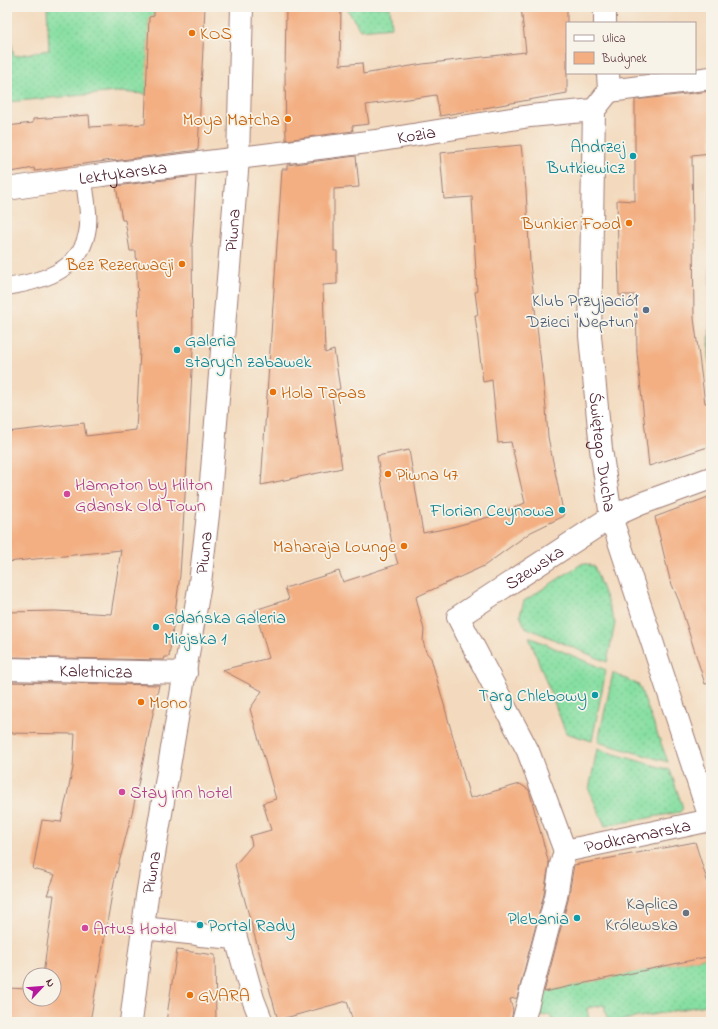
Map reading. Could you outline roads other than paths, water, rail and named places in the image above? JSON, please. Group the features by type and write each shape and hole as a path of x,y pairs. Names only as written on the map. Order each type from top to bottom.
{"street":[{"name":"Piwna","path":"131,1022 143,928 200,583 209,506 238,159 242,7"},
{"path":"605,7 605,22"},
{"path":"594,110 608,82 711,78"},
{"name":"Kozia","path":"238,159 382,140 530,116 594,110"},
{"name":"Świętego Ducha","path":"594,110 590,336 610,517 711,820"},
{"name":"Lektykarska","path":"7,189 238,159"},
{"name":"Szewska","path":"565,851 528,751 458,617 610,517 640,504 711,478"},
{"name":"Kaletnicza","path":"7,669 186,673"},
{"name":"Podkramarska","path":"565,851 711,820"},
{"path":"523,1022 556,897 560,865 565,851"},
{"path":"143,928 236,938 253,1000 262,1022"}],"lane":[{"path":"7,286 48,278 64,270 82,249 88,232 84,178"}],"place":[{"name":"KOS","path":"192,33"},
{"name":"Moya Matcha","path":"288,119"},
{"name":"Andrzej Butkiewicz","path":"633,156"},
{"name":"Bunkier Food","path":"629,223"},
{"name":"Bez Rezerwacji","path":"182,264"},
{"name":"Klub Przyjaciół Dzieci \"Neptun\"","path":"646,310"},
{"name":"Galeria starych zabawek","path":"177,350"},
{"name":"Hola Tapas","path":"273,392"},
{"name":"Piwna 47","path":"388,474"},
{"name":"Hampton by Hilton Gdansk Old Town","path":"67,494"},
{"name":"Florian Ceynowa","path":"562,510"},
{"name":"Maharaja Lounge","path":"404,546"},
{"name":"Gdańska Galeria Miejska 1","path":"156,627"},
{"name":"Targ Chlebowy","path":"595,695"},
{"name":"Mono","path":"141,702"},
{"name":"Stay inn hotel","path":"122,792"},
{"name":"Kaplica Królewska","path":"686,913"},
{"name":"Plebania","path":"577,918"},
{"name":"Portal Rady","path":"200,925"},
{"name":"Artus Hotel","path":"85,928"},
{"name":"GVARA","path":"190,995"}]}
